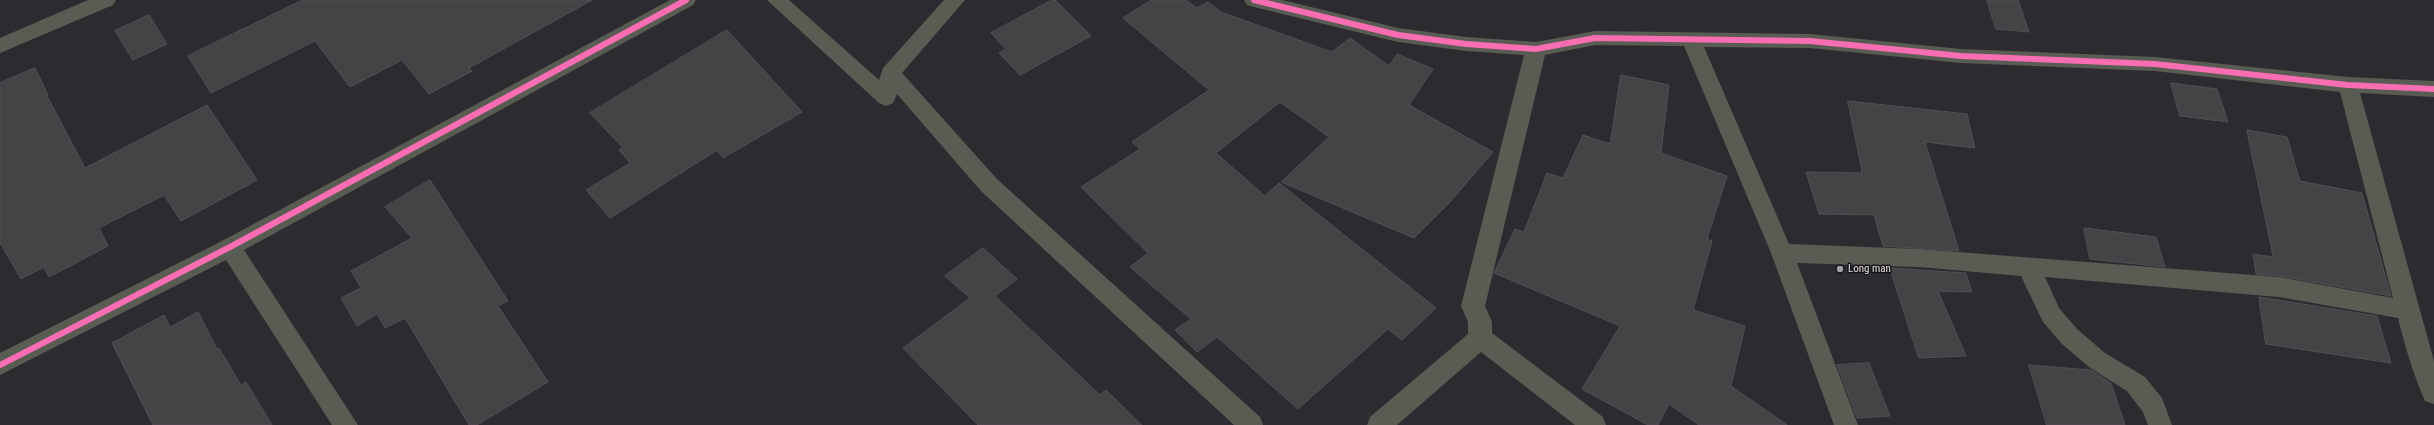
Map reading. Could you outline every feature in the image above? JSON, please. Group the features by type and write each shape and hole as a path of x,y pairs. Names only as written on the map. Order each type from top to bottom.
{"street":[{"path":"0,46 106,0"},
{"path":"0,365 230,247 686,0"},
{"path":"777,0 886,98 890,73 955,0"},
{"path":"1254,0 1398,35 1466,44 1536,49 1595,38 1810,42 1961,56 2155,64 2348,85 2434,88"},
{"path":"1691,40 1782,253 1846,425"},
{"path":"1379,425 1480,338 1480,322 1472,306 1536,49"},
{"path":"890,73 989,185 1251,425"},
{"path":"2348,85 2419,353 2434,393"},
{"path":"230,247 346,425"},
{"path":"1782,253 1919,258 2279,287 2408,310"},
{"path":"2029,268 2051,315 2069,336 2097,360 2136,384 2152,406 2160,425"},
{"path":"1480,338 1594,425"}],"building":[{"path":"303,0 592,0 469,68 472,71 429,94 402,60 350,87 315,41 211,93 188,56"},
{"path":"1052,0 1055,0 1091,36 1020,75 999,53 1006,49 991,33"},
{"path":"1152,0 1186,0 1197,8 1208,2 1221,12 1332,52 1350,38 1389,66 1397,54 1433,69 1409,105 1493,152 1450,202 1414,238 1281,182 1329,137 1280,102 1216,153 1265,196 1279,183 1436,308 1402,340 1388,329 1298,409 1217,337 1197,352 1175,330 1191,319 1130,267 1148,253 1081,187 1140,149 1132,142 1209,90 1123,18"},
{"path":"1987,0 2018,0 2029,32 1996,29"},
{"path":"149,15 167,44 133,60 115,31"},
{"path":"727,30 802,112 723,158 717,150 610,218 586,190 630,163 619,150 623,148 590,113"},
{"path":"35,68 48,95 47,96 85,168 207,105 257,180 181,221 164,195 99,228 108,246 49,277 44,267 21,279 0,243 0,83"},
{"path":"1621,75 1669,85 1661,153 1727,176 1707,239 1712,241 1693,310 1745,326 1731,386 1787,425 1699,425 1669,404 1658,425 1648,425 1582,389 1620,326 1494,273 1515,229 1524,232 1547,173 1563,178 1583,135 1610,144"},
{"path":"2171,83 2217,89 2228,122 2180,116"},
{"path":"1848,101 1967,114 1975,148 1925,142 1959,251 1883,246 1874,215 1819,214 1806,172 1862,173"},
{"path":"2247,130 2287,137 2300,181 2362,193 2391,296 2279,276 2256,274 2253,254 2273,257"},
{"path":"430,180 508,301 498,306 548,382 477,425 469,425 405,318 385,328 377,314 357,326 341,298 361,288 351,271 412,238 385,207"},
{"path":"2084,228 2156,237 2165,267 2090,259"},
{"path":"983,248 1017,279 995,296 1100,395 1106,390 1142,425 978,425 903,348 970,298 945,276"},
{"path":"1890,268 1966,273 1972,292 1938,291 1966,356 1919,358"},
{"path":"2259,297 2377,316 2391,363 2266,344"},
{"path":"198,312 217,349 219,348 241,385 246,382 272,425 153,425 112,343 164,315 170,327"},
{"path":"1869,363 1890,416 1857,418 1837,365"},
{"path":"2029,365 2091,370 2111,383 2125,425 2047,425"}],"cycle path":[{"path":"0,365 230,247 686,0"},
{"path":"1254,0 1398,35 1466,44 1536,49 1595,38 1810,41 1961,56 2155,64 2348,85 2434,89"}],"place":[{"name":"Long man","path":"1840,269"}]}
